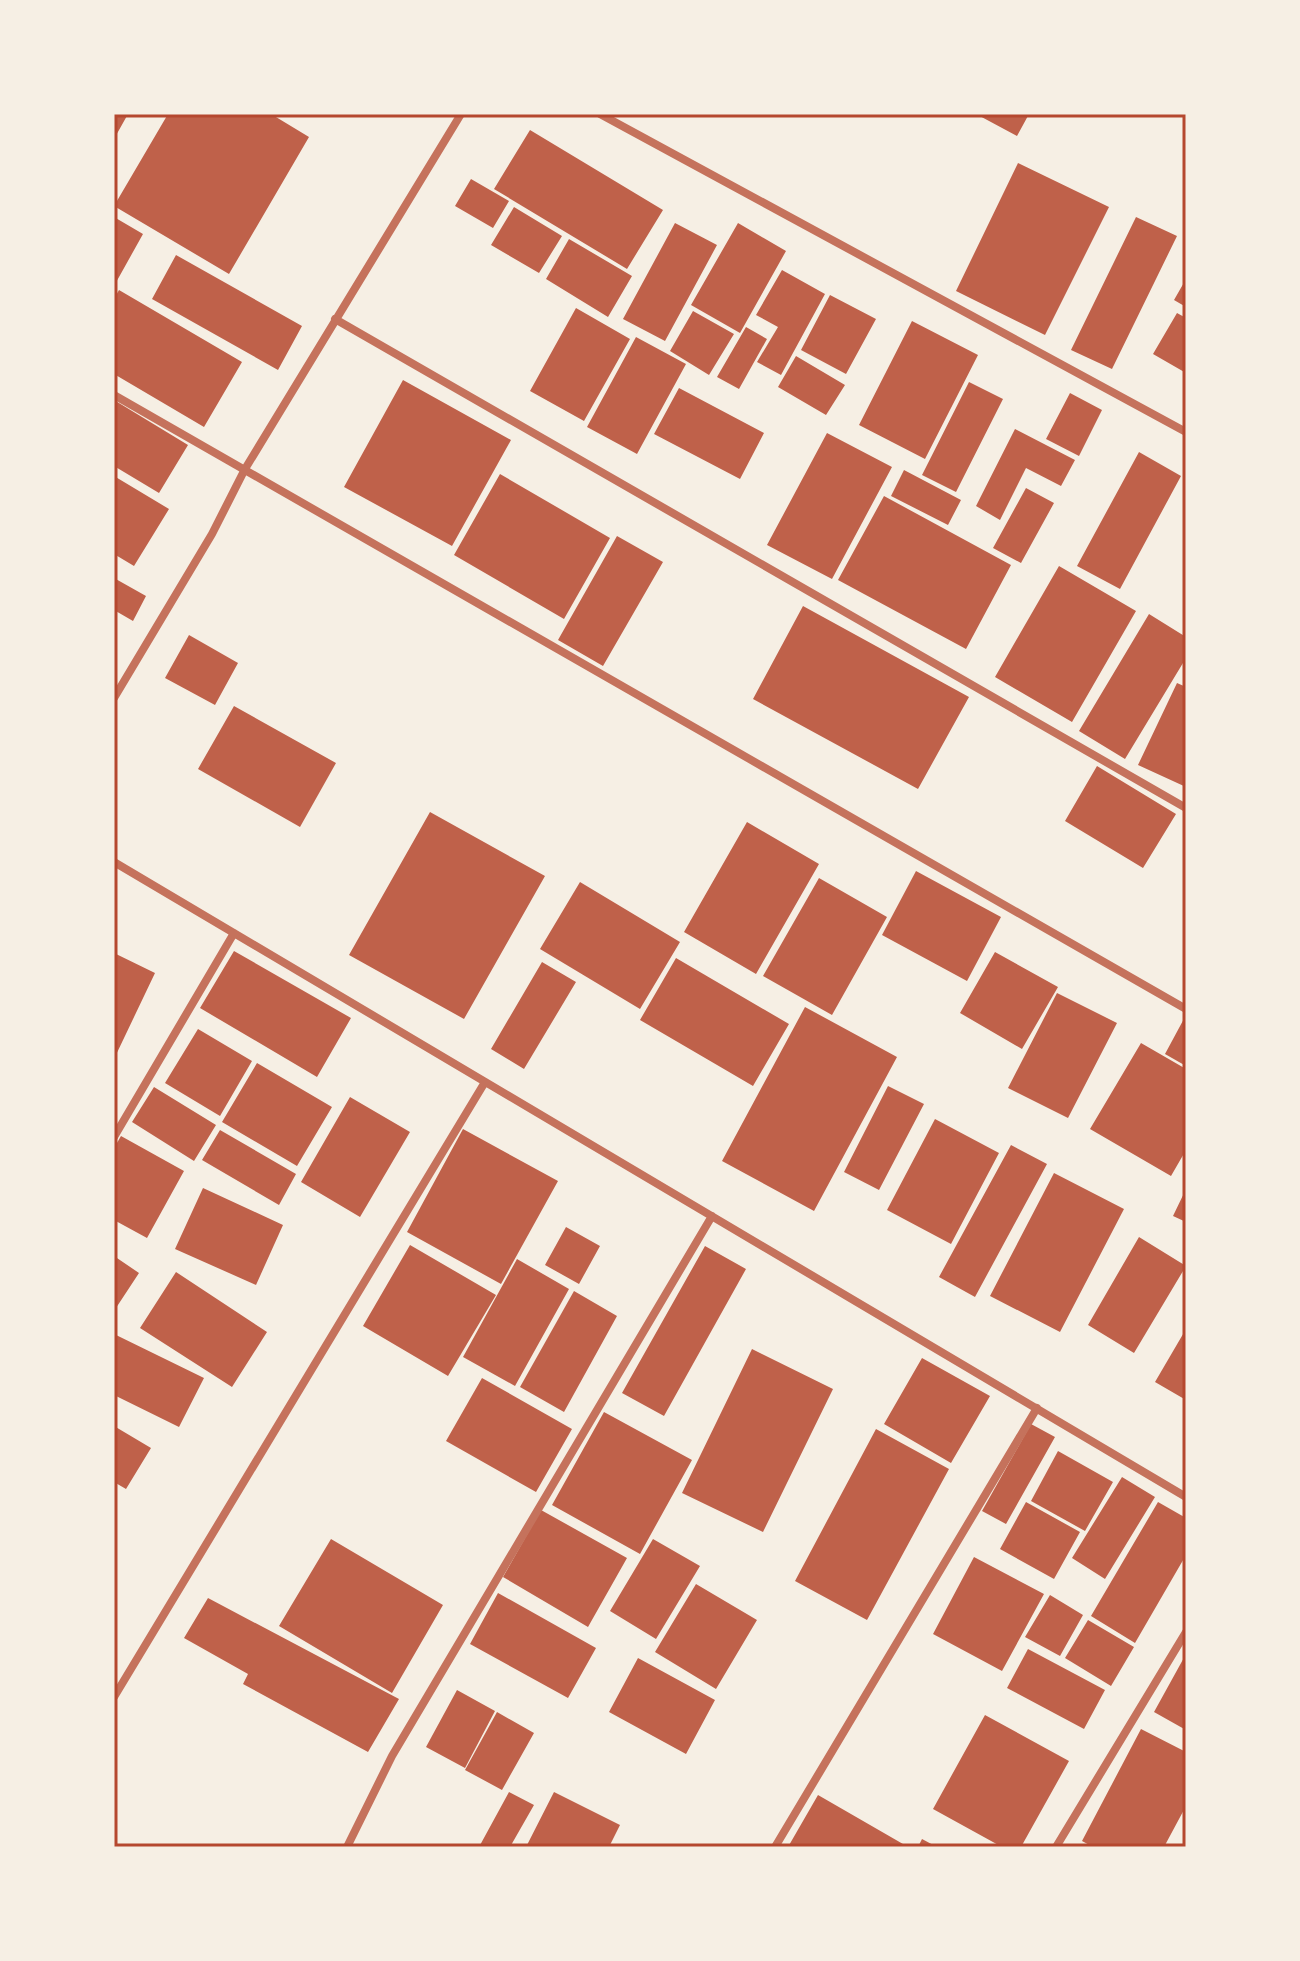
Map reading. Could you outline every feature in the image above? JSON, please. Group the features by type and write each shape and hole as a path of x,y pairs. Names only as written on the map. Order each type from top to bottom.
{"street":[{"path":"114,698 212,534 245,469 461,114"},
{"path":"600,114 1186,432"},
{"path":"335,319 1186,808"},
{"path":"114,395 1186,1009"},
{"path":"114,862 1186,1497"},
{"path":"114,1137 234,933"},
{"path":"114,1697 485,1082"},
{"path":"347,1847 392,1756 712,1216"},
{"path":"775,1847 1037,1408"},
{"path":"1056,1847 1186,1632"}],"building":[{"path":"114,114 128,114 114,139"},
{"path":"168,114 271,114 309,137 229,274 114,206"},
{"path":"976,114 1029,114 1017,136"},
{"path":"530,130 663,210 627,269 494,189"},
{"path":"1018,163 1109,207 1045,335 956,291"},
{"path":"471,179 509,201 493,228 455,206"},
{"path":"514,207 562,236 539,273 491,245"},
{"path":"114,217 143,234 114,286"},
{"path":"1136,217 1177,236 1112,369 1071,350"},
{"path":"675,223 717,245 665,341 623,319"},
{"path":"738,223 786,251 740,333 691,305"},
{"path":"569,239 632,276 608,317 546,279"},
{"path":"176,255 302,326 278,370 152,299"},
{"path":"782,270 825,294 781,375 757,362 778,327 756,315"},
{"path":"1186,279 1186,307 1174,300"},
{"path":"119,290 242,362 204,427 114,374 114,299"},
{"path":"830,295 876,319 846,374 801,350"},
{"path":"576,308 630,339 584,421 530,391"},
{"path":"693,311 734,334 709,375 670,351"},
{"path":"1177,313 1186,318 1186,373 1153,354"},
{"path":"912,321 978,355 925,459 859,425"},
{"path":"746,327 767,339 739,389 717,377"},
{"path":"636,337 686,364 637,454 587,427"},
{"path":"796,356 845,385 826,415 778,387"},
{"path":"403,380 511,440 452,546 344,487"},
{"path":"969,382 1003,399 956,492 922,475"},
{"path":"679,388 764,433 740,479 654,434"},
{"path":"1070,393 1102,410 1079,456 1046,439"},
{"path":"114,400 188,445 159,493 114,466"},
{"path":"1015,429 1075,460 1061,486 1026,468 1000,520 976,506"},
{"path":"827,433 892,467 832,579 767,545"},
{"path":"1139,452 1181,476 1120,589 1077,566"},
{"path":"904,470 961,500 948,525 891,496"},
{"path":"500,474 610,538 564,619 454,555"},
{"path":"114,476 169,509 134,566 114,554"},
{"path":"1026,488 1054,503 1021,563 993,548"},
{"path":"884,496 1011,565 966,649 838,580"},
{"path":"617,536 663,562 603,666 558,640"},
{"path":"1059,566 1136,611 1072,722 995,677"},
{"path":"114,578 146,596 133,621 114,610"},
{"path":"803,606 969,697 918,789 753,699"},
{"path":"1149,614 1186,637 1186,658 1125,759 1079,731"},
{"path":"189,635 238,663 215,705 165,678"},
{"path":"1177,683 1186,687 1186,787 1138,765"},
{"path":"234,706 336,763 300,827 198,769"},
{"path":"1097,766 1176,814 1143,868 1065,821"},
{"path":"430,812 545,876 464,1019 349,955"},
{"path":"747,822 819,864 756,974 684,932"},
{"path":"916,871 1001,917 967,981 882,935"},
{"path":"819,878 887,917 832,1015 763,976"},
{"path":"580,882 680,942 640,1009 540,949"},
{"path":"234,951 351,1018 317,1077 200,1008"},
{"path":"995,952 1058,987 1022,1049 960,1013"},
{"path":"114,953 155,973 114,1059"},
{"path":"676,958 789,1024 753,1086 640,1020"},
{"path":"542,962 576,982 524,1069 491,1049"},
{"path":"1057,993 1117,1023 1068,1118 1008,1088"},
{"path":"805,1007 897,1057 814,1211 722,1161"},
{"path":"1186,1015 1186,1066 1165,1054"},
{"path":"198,1029 252,1061 220,1116 165,1083"},
{"path":"1141,1043 1186,1069 1186,1150 1171,1176 1090,1129"},
{"path":"257,1063 332,1107 297,1166 222,1122"},
{"path":"888,1086 924,1104 879,1190 844,1172"},
{"path":"154,1087 216,1125 194,1161 132,1122"},
{"path":"350,1097 410,1132 360,1217 301,1182"},
{"path":"935,1119 999,1153 951,1244 887,1210"},
{"path":"463,1129 558,1181 501,1284 407,1232"},
{"path":"220,1130 296,1174 279,1205 202,1160"},
{"path":"121,1136 184,1171 147,1238 114,1220 114,1148"},
{"path":"1011,1145 1047,1164 975,1297 939,1277"},
{"path":"1054,1173 1124,1209 1060,1332 990,1296"},
{"path":"203,1188 283,1225 256,1285 175,1249"},
{"path":"1186,1189 1186,1222 1173,1216"},
{"path":"566,1227 600,1246 579,1284 545,1265"},
{"path":"1139,1237 1186,1266 1134,1353 1088,1325"},
{"path":"410,1245 496,1295 448,1376 363,1326"},
{"path":"705,1246 746,1269 664,1416 622,1393"},
{"path":"114,1256 139,1273 114,1311"},
{"path":"517,1259 569,1289 515,1386 463,1357"},
{"path":"176,1272 267,1332 232,1387 140,1328"},
{"path":"574,1291 617,1316 564,1412 520,1387"},
{"path":"1186,1329 1186,1400 1155,1382"},
{"path":"114,1334 204,1378 179,1427 114,1395"},
{"path":"752,1349 833,1389 763,1532 682,1493"},
{"path":"922,1358 990,1396 951,1463 884,1424"},
{"path":"482,1378 572,1429 536,1492 446,1441"},
{"path":"604,1412 692,1460 640,1554 552,1505"},
{"path":"1031,1424 1055,1437 1006,1524 982,1511"},
{"path":"114,1426 151,1448 126,1489 114,1482"},
{"path":"876,1429 949,1469 867,1620 795,1581"},
{"path":"1058,1451 1113,1482 1085,1531 1031,1501"},
{"path":"1122,1477 1155,1497 1105,1579 1072,1558"},
{"path":"1026,1502 1080,1532 1054,1579 1000,1549"},
{"path":"1158,1502 1186,1518 1186,1555 1135,1643 1091,1616"},
{"path":"541,1510 627,1558 588,1627 503,1577"},
{"path":"331,1539 443,1605 392,1693 279,1626"},
{"path":"653,1539 700,1566 656,1639 610,1611"},
{"path":"974,1557 1044,1594 1002,1671 933,1634"},
{"path":"696,1584 757,1620 716,1689 655,1652"},
{"path":"498,1593 596,1648 568,1698 470,1644"},
{"path":"1050,1595 1083,1615 1060,1656 1025,1637"},
{"path":"208,1598 399,1699 368,1752 243,1684 248,1674 184,1638"},
{"path":"1088,1620 1134,1647 1111,1686 1065,1658"},
{"path":"1028,1649 1105,1690 1084,1729 1007,1688"},
{"path":"1186,1654 1186,1730 1154,1712"},
{"path":"638,1658 715,1700 686,1754 609,1712"},
{"path":"457,1690 495,1711 465,1768 426,1747"},
{"path":"497,1712 534,1733 502,1790 465,1770"},
{"path":"985,1715 1069,1761 1021,1847 1002,1847 933,1809"},
{"path":"1141,1729 1186,1752 1186,1806 1164,1847 1093,1847 1082,1841"},
{"path":"509,1792 534,1805 510,1847 479,1847"},
{"path":"554,1792 620,1825 609,1847 526,1847"},
{"path":"818,1795 903,1844 902,1847 788,1847"},
{"path":"922,1839 937,1847 918,1847"}]}
